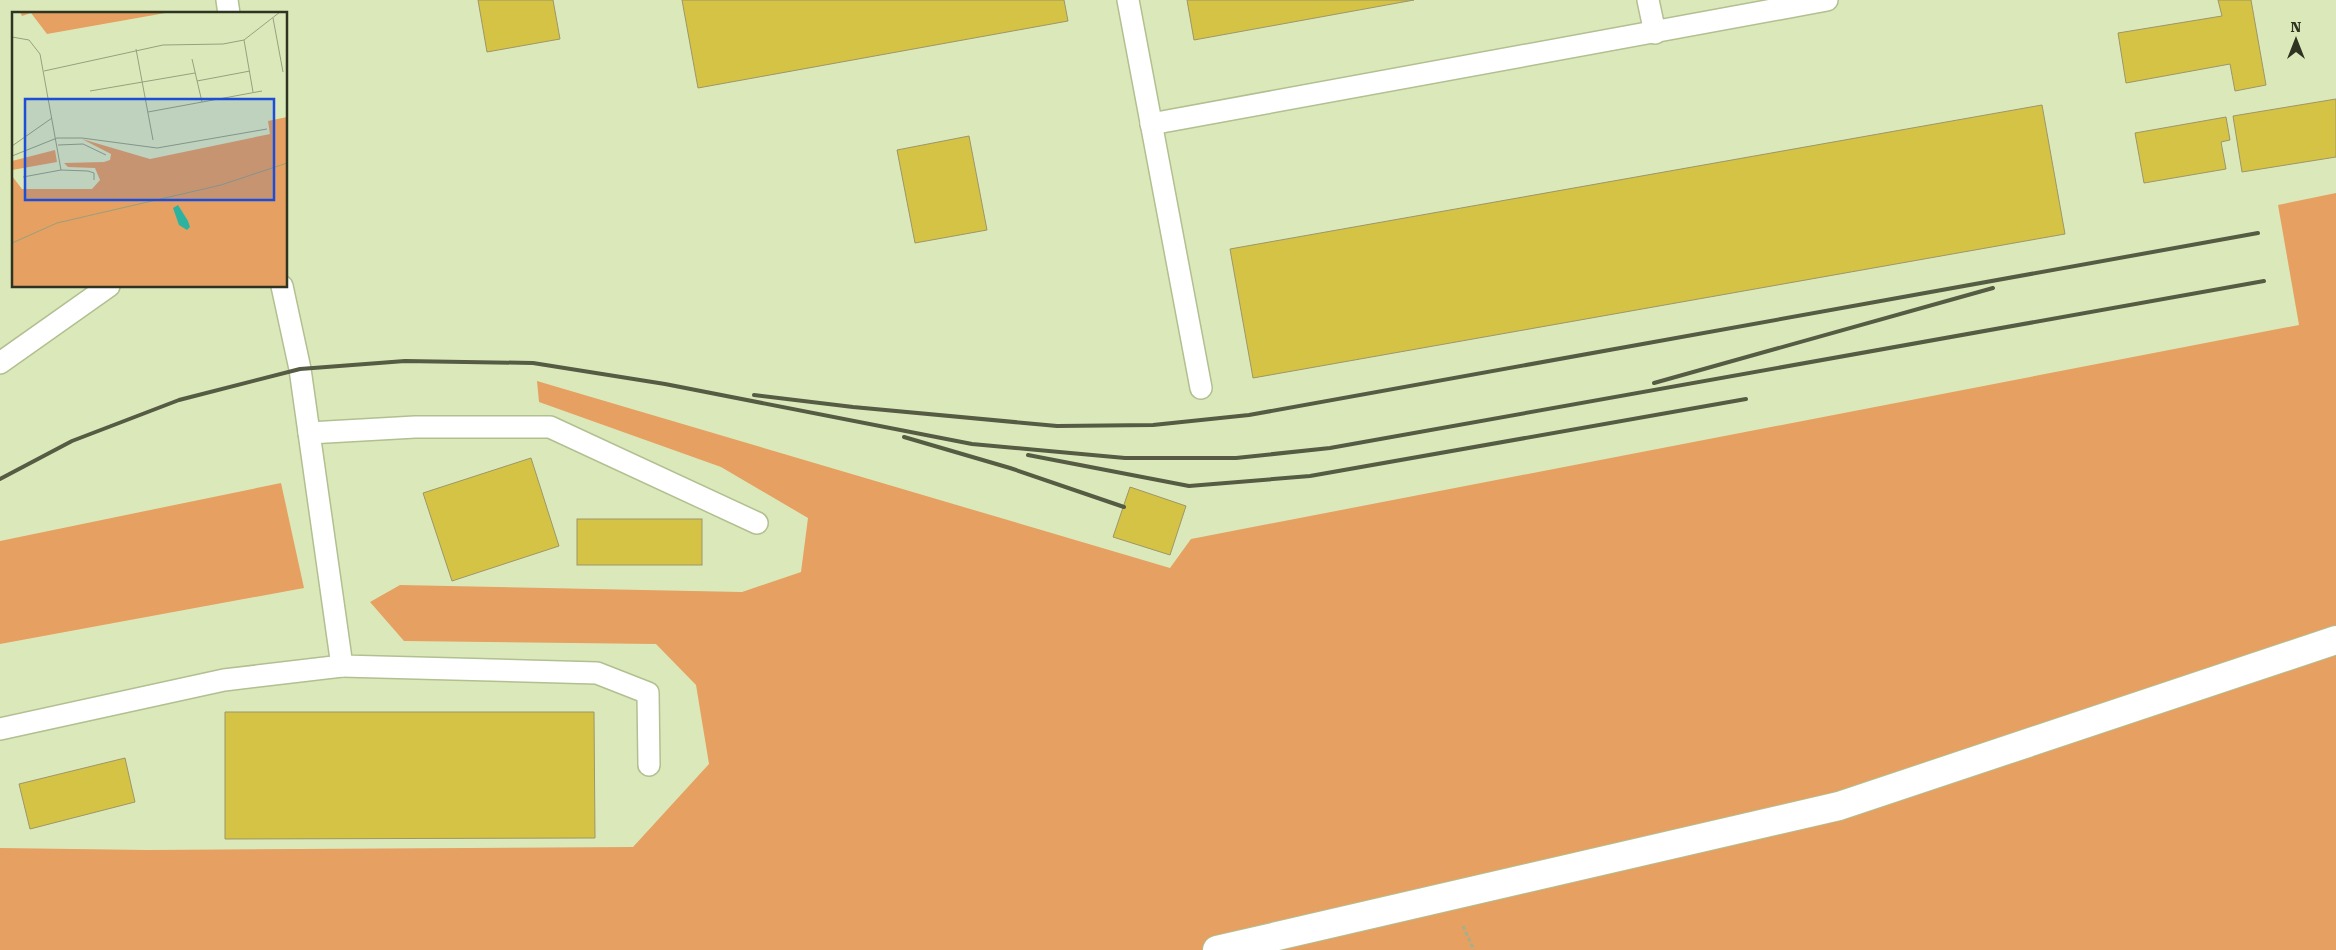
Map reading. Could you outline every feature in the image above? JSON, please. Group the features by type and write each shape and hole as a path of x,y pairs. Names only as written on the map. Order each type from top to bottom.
{"street":[{"path":"1217,950 1839,806 2336,640"}],"lane":[{"path":"1128,0 1201,388"},
{"path":"1648,0 1656,33"},
{"path":"1151,124 1656,33 1827,0"},
{"path":"0,362 105,288"},
{"path":"282,288 300,369 342,666"},
{"path":"309,434 415,427 550,427 757,523"},
{"path":"0,729 224,680 342,666 597,673 648,693 649,765"}],"shaded area":[{"path":"2336,193 2336,950 0,950 0,848 148,850 633,847 709,764 696,685 656,644 404,641 370,602 400,585 742,592 801,572 808,518 721,467 539,402 537,381 1170,568 1191,539 2299,325 2278,205"},
{"path":"281,483 304,588 0,644 0,541"}],"building":[{"path":"478,0 553,0 560,39 487,52"},
{"path":"682,0 1064,0 1068,21 698,88"},
{"path":"1187,0 1414,0 1194,40"},
{"path":"2218,0 2251,0 2266,85 2235,91 2230,64 2126,83 2118,33 2222,16"},
{"path":"2336,99 2336,157 2242,172 2233,116"},
{"path":"2042,105 2065,234 1253,378 1230,249"},
{"path":"2226,117 2230,140 2221,142 2226,169 2144,183 2135,133"},
{"path":"969,136 987,230 915,243 897,150"},
{"path":"531,458 559,546 452,581 423,493"},
{"path":"1130,487 1186,506 1170,555 1113,537"},
{"path":"577,519 702,519 702,565 577,565"},
{"path":"225,712 594,712 595,838 225,839"},
{"path":"125,758 135,802 30,829 19,784"}],"railway":[{"path":"754,395 853,407 1057,426 1153,425 1249,415 2258,233"},
{"path":"0,479 72,441 179,400 300,369 405,361 533,363 665,384 972,444 1125,458 1236,458 1330,448 2264,281"},
{"path":"1654,383 1993,288"},
{"path":"1028,455 1189,486 1310,476 1746,399"},
{"path":"904,437 1010,468 1124,507"}]}
